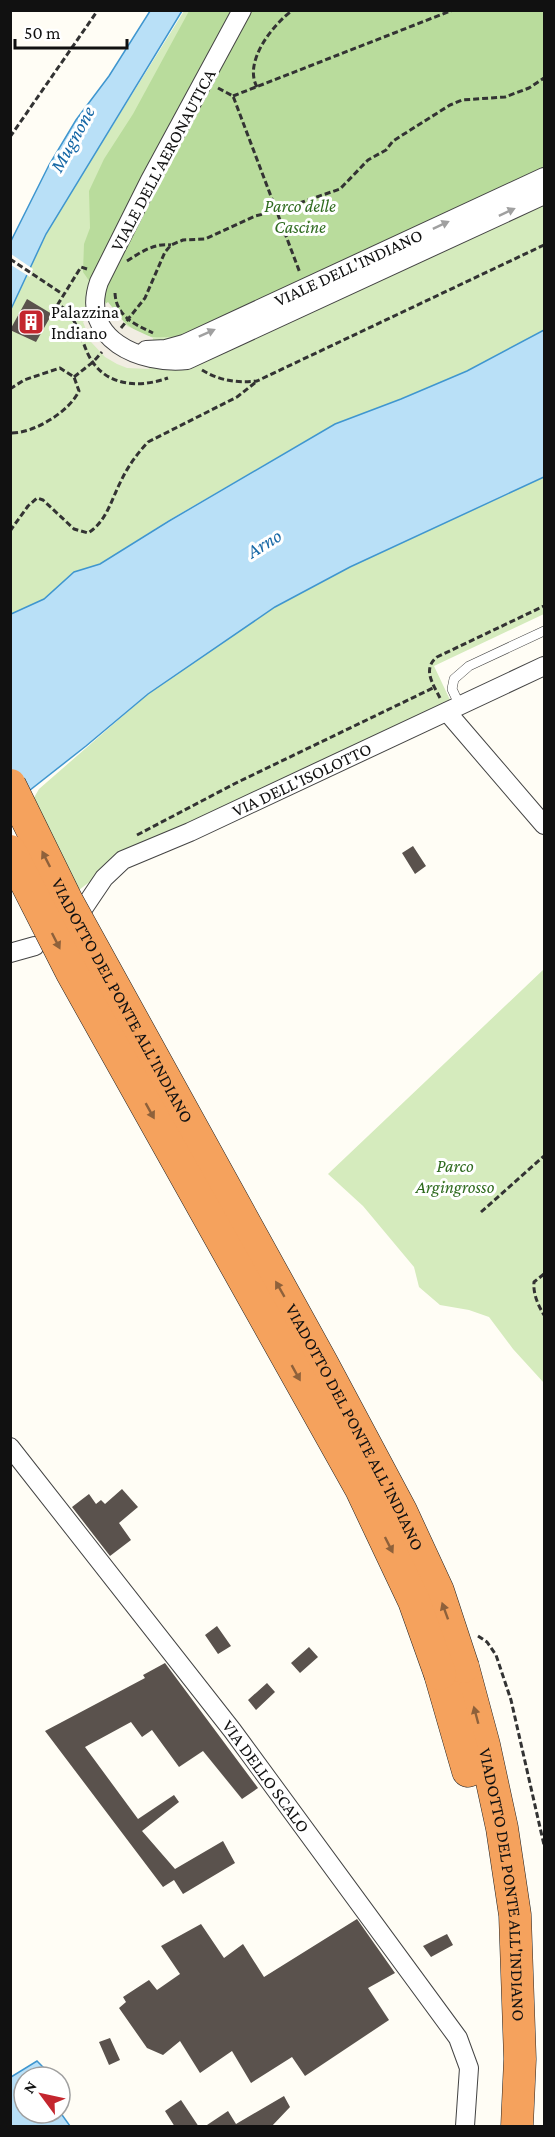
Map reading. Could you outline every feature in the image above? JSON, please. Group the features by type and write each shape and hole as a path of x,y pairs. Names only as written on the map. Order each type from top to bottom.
{"highway":[{"name":"VIADOTTO DEL PONTE ALL'INDIANO","path":"10,785 78,921 401,1511 438,1591 464,1755 480,1820 496,1917 502,2058 499,2127"},
{"name":"VIADOTTO DEL PONTE ALL'INDIANO","path":"10,851 72,974 361,1489 414,1601 452,1671 484,1745 502,1828 515,1915 520,2059 517,2127"}],"street":[{"name":"VIALE DELL'AERONAUTICA","path":"154,355 127,349 112,340 102,330 95,312 95,295 99,282 150,180 242,10"},
{"name":"VIALE DELL'INDIANO","path":"154,355 174,348 544,177"},
{"path":"154,355 171,361 187,360 544,195"},
{"name":"VIA DELL'ISOLOTTO","path":"79,915 104,878 123,860 190,832 544,666"},
{"path":"454,709 544,825"},
{"path":"10,953 35,946"},
{"name":"VIA DELLO SCALO","path":"10,1447 232,1730 458,2038 469,2068 465,2127"}],"lane":[{"path":"454,709 452,689 454,679 470,666 544,631"}],"path":[{"path":"10,137 98,10"},
{"path":"257,87 252,79 253,67 260,48 283,17 293,10"},
{"path":"305,288 233,96 453,10"},
{"path":"128,320 145,298 165,252 171,245 183,240 205,239 246,219 340,189 368,160 386,150 393,141 450,105 462,100 505,97 529,88 544,78"},
{"path":"216,87 220,79"},
{"path":"129,252 124,262 147,248 164,244 171,245"},
{"path":"10,531 28,506 37,498 44,500 74,529 88,532 96,528 103,520 128,468 148,442 237,398 257,381 544,245"},
{"path":"10,260 63,294"},
{"path":"58,304 81,267"},
{"path":"115,289 118,310 128,320 159,336 174,348"},
{"path":"74,377 93,362"},
{"path":"197,367 213,376 232,382 257,381"},
{"path":"10,389 24,380 60,368 74,377 79,391 74,401 33,430 10,433"},
{"path":"454,709 435,687 429,675 431,661 544,606"},
{"path":"131,838 236,783 435,687"},
{"path":"481,1212 544,1156"},
{"path":"544,1274 534,1282 534,1289 544,1315"},
{"path":"471,1632 487,1642 496,1656 511,1700 544,1845"}],"green space":[{"name":"Parco delle Cascine","path":"184,11 544,11 544,330 467,371 335,424 169,520 100,564 74,572 44,599 11,614 11,309 46,234"},
{"path":"189,11 544,11 544,167 185,336 157,337 139,333 121,319 83,272 84,244 90,228 89,191 104,159 133,114"},
{"path":"544,477 544,614 434,666 451,702 121,858 75,893 32,801 39,789 148,694 275,607 350,567"},
{"name":"Parco Argingrosso","path":"544,969 544,1383 513,1349 489,1317 469,1310 440,1305 419,1287 414,1267 363,1206 328,1174"}],"shaded area":[{"path":"108,302 127,326 153,338 149,369 127,368 117,364 105,357 91,342 83,322"}],"water":[{"name":"Mugnone","path":"150,11 182,11 46,234 11,309 11,241 49,165 76,120 109,76"},
{"name":"Arno","path":"544,330 544,477 350,567 275,607 148,694 11,805 11,614 44,599 74,572 100,564 335,424 467,371"},
{"path":"11,2077 12,2125 70,2126 11,2126"}],"pier":[{"path":"11,254 33,269 30,277 11,265"}],"building":[{"name":"Palazzina Indiano","path":"27,299 52,314 36,342 10,330"},
{"path":"413,846 426,866 415,874 402,853"},
{"path":"122,1489 138,1507 119,1523 131,1540 110,1556 72,1507 89,1494 96,1504 101,1500 105,1504"},
{"path":"217,1626 231,1646 218,1654 205,1635"},
{"path":"309,1647 318,1657 300,1673 291,1663"},
{"path":"165,1663 258,1788 242,1799 203,1751 179,1767 152,1730 142,1737 131,1722 85,1747 138,1819 174,1795 179,1802 142,1831 175,1869 223,1841 235,1863 183,1894 174,1880 163,1887 45,1731 145,1678 143,1675"},
{"path":"267,1683 275,1692 256,1710 248,1700"},
{"path":"357,1919 395,1973 368,1988 389,2020 305,2076 292,2057 251,2083 232,2051 200,2073 180,2041 163,2055 147,2048 119,2008 126,2002 123,1997 149,1980 157,1990 180,1974 161,1946 201,1924 224,1958 243,1944 264,1977"},
{"path":"447,1934 453,1945 431,1957 423,1946"},
{"path":"110,2038 120,2060 109,2065 99,2042"},
{"path":"284,2096 290,2107 271,2127 204,2127 228,2111 236,2124"},
{"path":"181,2100 199,2127 175,2127 165,2111"}],"place":[{"name":"Palazzina Indiano","path":"31,322"}]}
